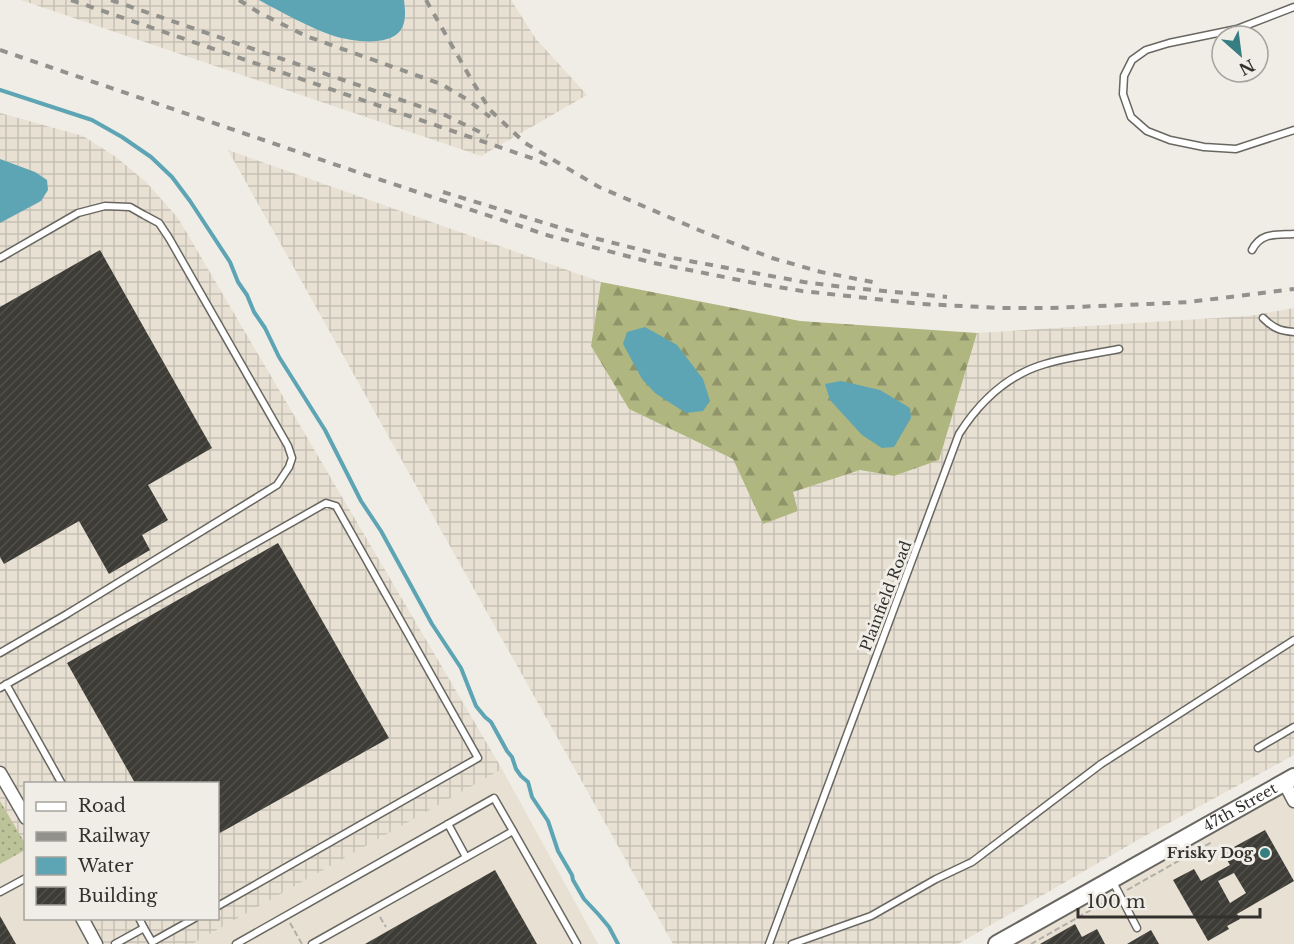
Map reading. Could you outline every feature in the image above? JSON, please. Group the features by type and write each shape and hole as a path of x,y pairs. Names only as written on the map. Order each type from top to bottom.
{"main road":[{"name":"47th Street","path":"998,944 1289,780"}],"street":[{"path":"0,773 24,815"},
{"path":"1289,780 1294,801"},
{"path":"83,920 96,944"}],"lane":[{"path":"1294,7 1237,29 1146,50 1132,60 1124,76 1123,94 1131,117 1147,131 1182,143 1236,149 1294,130"},
{"path":"0,258 78,213 105,206 130,207 159,223 288,446 292,458 277,485 0,653"},
{"path":"1252,250 1262,238 1294,234"},
{"path":"1263,318 1270,325 1282,331 1294,332"},
{"name":"Plainfield Road","path":"768,944 959,434 988,396 1023,372 1045,364 1119,349"},
{"path":"62,782 3,686 326,503 336,506 478,758 219,905"},
{"path":"792,944 871,916 936,879 972,862 1101,764 1294,640"},
{"path":"1258,748 1294,727"},
{"path":"236,944 494,798 577,944"},
{"path":"448,824 466,857"},
{"path":"312,944 513,831"},
{"path":"0,892 24,879"},
{"path":"1111,880 1137,928"},
{"path":"140,920 152,942 191,920"},
{"path":"115,944 144,928"}],"path":[{"path":"375,909 386,927"},
{"path":"286,916 302,944"}],"shaded area":[{"path":"21,0 511,0 536,39 587,95 481,156"},
{"path":"0,113 83,136 116,157 146,182 178,218 502,769 192,944 102,944 89,920 219,920 219,782 24,782 24,851 0,864"},
{"path":"228,150 601,282 591,346 629,409 733,459 763,523 798,511 792,492 860,470 894,476 939,460 977,333 1249,316 1294,308 1294,755 1143,837 958,944 673,944"},
{"path":"502,769 598,944 192,944"},
{"path":"1283,788 1294,808 1294,944 1006,944"},
{"path":"24,851 24,920 89,920 102,944 0,944 0,864"}],"green space":[{"path":"601,282 800,321 977,333 939,460 894,476 860,470 793,492 798,511 763,524 733,459 629,409 591,346"},
{"path":"0,801 24,842 24,851 0,864"}],"water":[{"path":"259,0 404,0 405,20 400,31 387,39 350,40 334,36 296,20"},
{"path":"0,159 35,172 47,180 48,190 41,201 0,223"},
{"path":"645,327 677,345 703,379 710,401 703,411 686,413 655,393 642,379 623,344 627,332"},
{"path":"841,381 880,390 910,408 911,418 894,447 882,448 862,435 830,400 825,384"}],"building":[{"path":"100,250 212,448 148,485 168,520 142,535 150,550 109,574 79,521 4,564 0,557 0,307"},
{"path":"278,543 389,738 219,833 219,782 134,782 67,663"},
{"path":"1265,830 1294,881 1237,914 1240,919 1227,926 1229,929 1208,941 1173,880 1194,869 1201,881 1230,865 1223,853","holes":["1234,873 1246,893 1230,903 1218,881"]},
{"path":"495,870 537,944 365,944"},
{"path":"0,916 16,944 0,944"},
{"path":"1075,924 1082,937 1097,929 1105,944 1040,944"},
{"path":"1151,930 1159,944 1127,944"}],"waterway":[{"path":"0,90 92,120 122,137 151,157 172,177 190,201 230,262 238,282 279,357 325,430 361,501 381,531 432,624 461,668 476,706 491,722 512,757 516,769 528,782 532,797 548,821 558,851 573,880 584,899 609,927 618,944"}],"railway":[{"path":"71,0 550,166"},
{"path":"111,0 445,115 488,136"},
{"path":"239,0 306,36 441,84 468,100 490,117"},
{"path":"426,0 490,110 525,143 599,187 701,231 772,258 821,272 878,283"},
{"path":"0,50 550,236 654,263 754,283 802,291 921,304 1002,308 1189,302 1294,289"},
{"path":"443,192 594,238 673,258 804,282 947,297"}],"place":[{"name":"Frisky Dog","path":"1265,853"}]}
